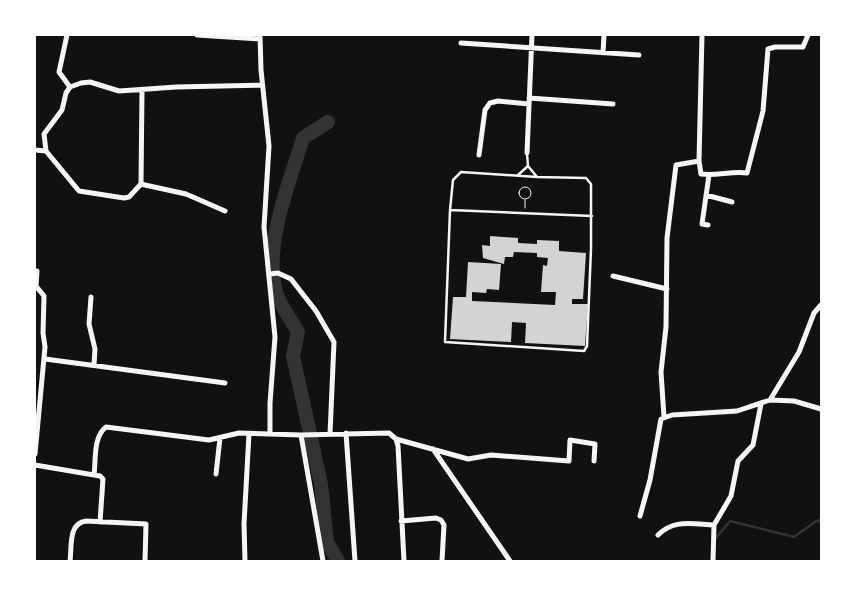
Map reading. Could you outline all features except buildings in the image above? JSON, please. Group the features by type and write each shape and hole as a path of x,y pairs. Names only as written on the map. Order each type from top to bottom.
{"street":[{"path":"67,35 59,72 70,87"},
{"path":"197,35 260,37 262,85 269,146 264,227 274,273 275,337 270,403 270,434"},
{"path":"527,153 532,35"},
{"path":"603,53 604,35"},
{"path":"702,35 699,161 701,174 709,175 731,171 747,173 762,116 768,49 775,47 803,48 808,35"},
{"path":"461,43 639,55"},
{"path":"142,91 141,184 129,196 124,198 79,191 46,151 44,134 62,110 66,93 70,87 90,82 119,91 142,91 176,87 262,85"},
{"path":"479,155 485,110 490,103 498,101 529,101 613,104"},
{"path":"35,150 46,151"},
{"path":"640,516 650,480 657,431 664,417 662,372 666,327 667,238 676,165 699,161"},
{"path":"708,225 702,224 709,175"},
{"path":"141,184 186,194 225,211"},
{"path":"706,195 732,202"},
{"path":"35,454 45,358 42,333 44,296 36,286 37,271"},
{"path":"274,273 291,279 316,311 334,342 330,434"},
{"path":"613,276 667,289"},
{"path":"91,297 89,324 95,348 94,365"},
{"path":"770,400 800,352 814,313 821,305"},
{"path":"45,358 225,383"},
{"path":"664,417 718,414 761,404 770,400 794,401 821,409"},
{"path":"713,561 714,525 731,496 738,461 753,445 761,404"},
{"path":"94,475 97,442 99,435 106,427 201,439 220,438 234,434 389,433 396,439 468,459 491,456 569,461 570,440 595,444 594,461"},
{"path":"346,433 355,561"},
{"path":"245,561 244,524 249,434"},
{"path":"303,435 323,561"},
{"path":"216,474 220,438"},
{"path":"396,439 404,561"},
{"path":"433,449 510,561"},
{"path":"35,465 100,476 103,479 100,522"},
{"path":"402,522 436,518 441,520 444,525 442,561"},
{"path":"70,561 73,534 77,524 100,522 146,524 145,561"},
{"path":"658,535 668,526 687,523 714,525"}],"lane":[{"path":"527,153 528,166 537,177"},
{"path":"518,176 528,166"},
{"path":"461,172 518,176 586,178 592,189 587,346 584,351 445,342 450,210 452,187 456,175 461,172"},
{"path":"450,210 592,216"}],"path":[{"path":"524,214 525,199 532,193 529,188 525,187 519,192 520,196 525,199"}],"waterway":[{"path":"328,122 303,138 279,216 273,257 273,277 277,295 298,332 293,356 321,484 327,542 338,561"},
{"path":"715,539 730,521 794,537 815,522 821,520"}]}
